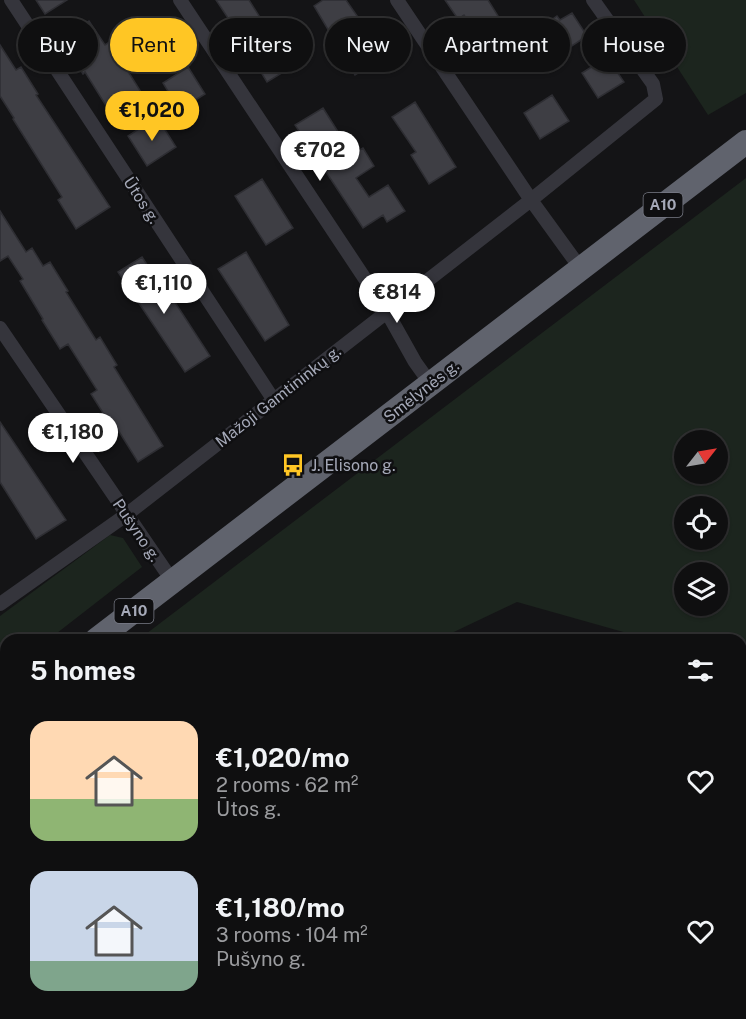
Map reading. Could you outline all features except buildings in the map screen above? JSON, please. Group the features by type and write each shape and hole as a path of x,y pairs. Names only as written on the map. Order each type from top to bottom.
{"highway":[{"name":"Smėlynės g.","path":"104,634 746,142"}],"street":[{"name":"Ūtos g.","path":"11,0 273,399"},
{"path":"180,0 387,312 415,362 430,383"},
{"path":"397,0 531,200 580,268"},
{"name":"Mažoji Gamtininkų g.","path":"0,604 126,515 531,200 656,99 653,84 593,0"},
{"name":"Pušyno g.","path":"0,328 172,582"}],"shaded area":[{"path":"634,0 746,0 746,93 708,115 680,72 686,72 686,18 646,18"},
{"path":"746,178 746,634 630,634 517,602 450,634 146,634"},
{"path":"110,535 123,538 142,567 56,634 0,634 0,616"}],"place":[{"name":"J. Elisono g.","path":"293,465"}]}
